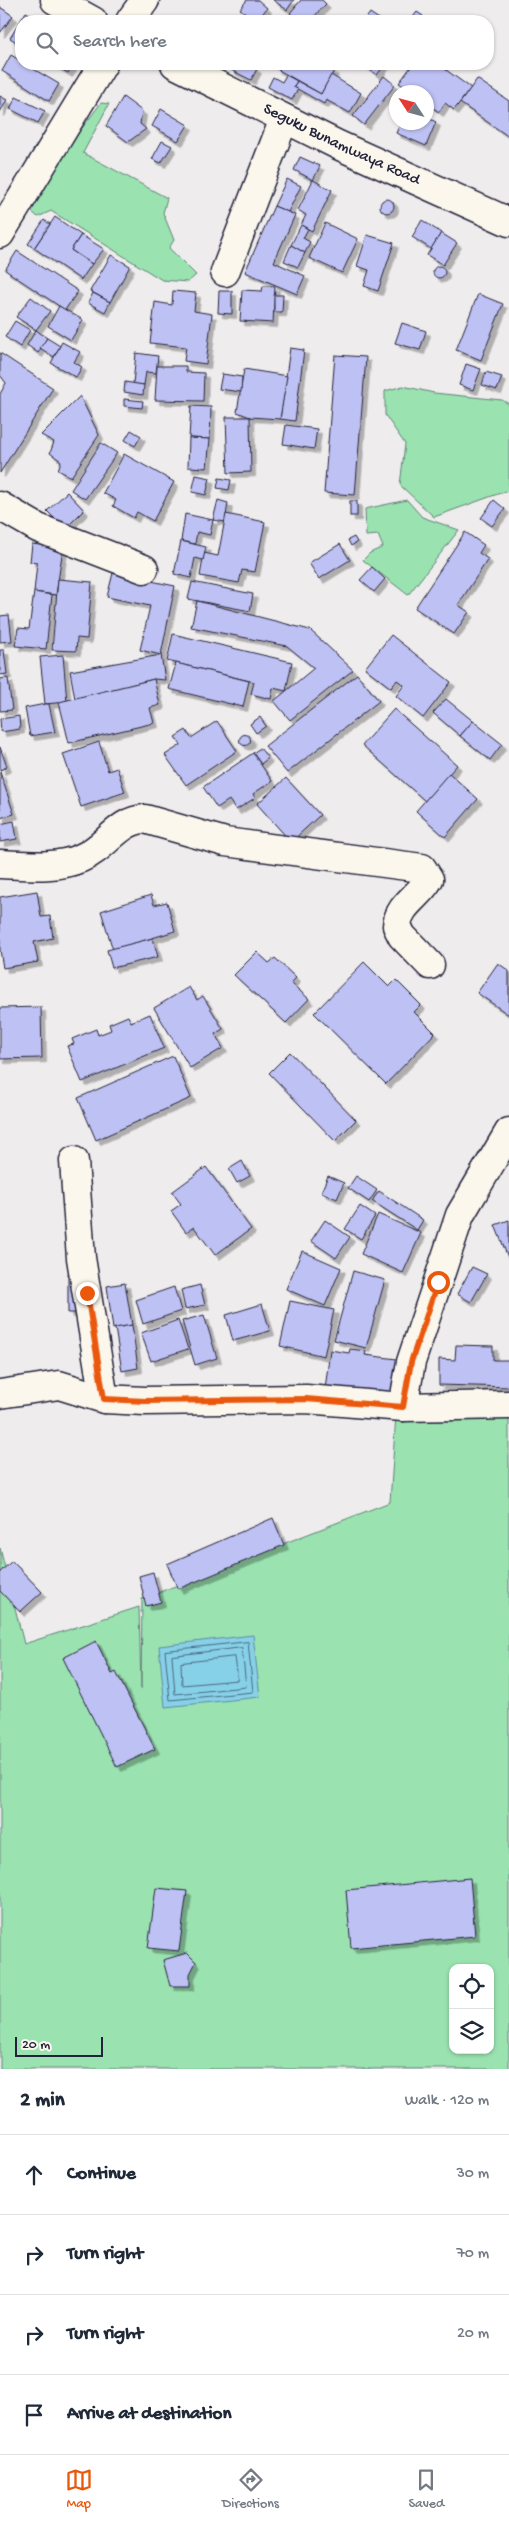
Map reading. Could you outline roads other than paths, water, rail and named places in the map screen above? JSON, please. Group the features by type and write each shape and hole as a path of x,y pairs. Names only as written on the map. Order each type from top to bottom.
{"street":[{"path":"55,0 82,15"},
{"path":"134,15 145,0"},
{"path":"0,234 98,70"},
{"name":"Seguku Bunamwaya Road","path":"187,70 338,145 509,222"},
{"path":"225,272 284,119"},
{"path":"0,506 38,528 144,569"},
{"path":"0,864 63,864 100,847 133,819 145,819 225,842 422,868 429,879 425,887 400,912 397,926 402,936 430,965"},
{"path":"403,1407 411,1362 460,1215 509,1132"},
{"path":"74,1162 81,1258 104,1399"},
{"path":"0,1394 59,1385 104,1399 145,1401 306,1399 403,1407 509,1405"}],"water":[{"path":"253,1635 260,1697 165,1707 159,1646"}]}
